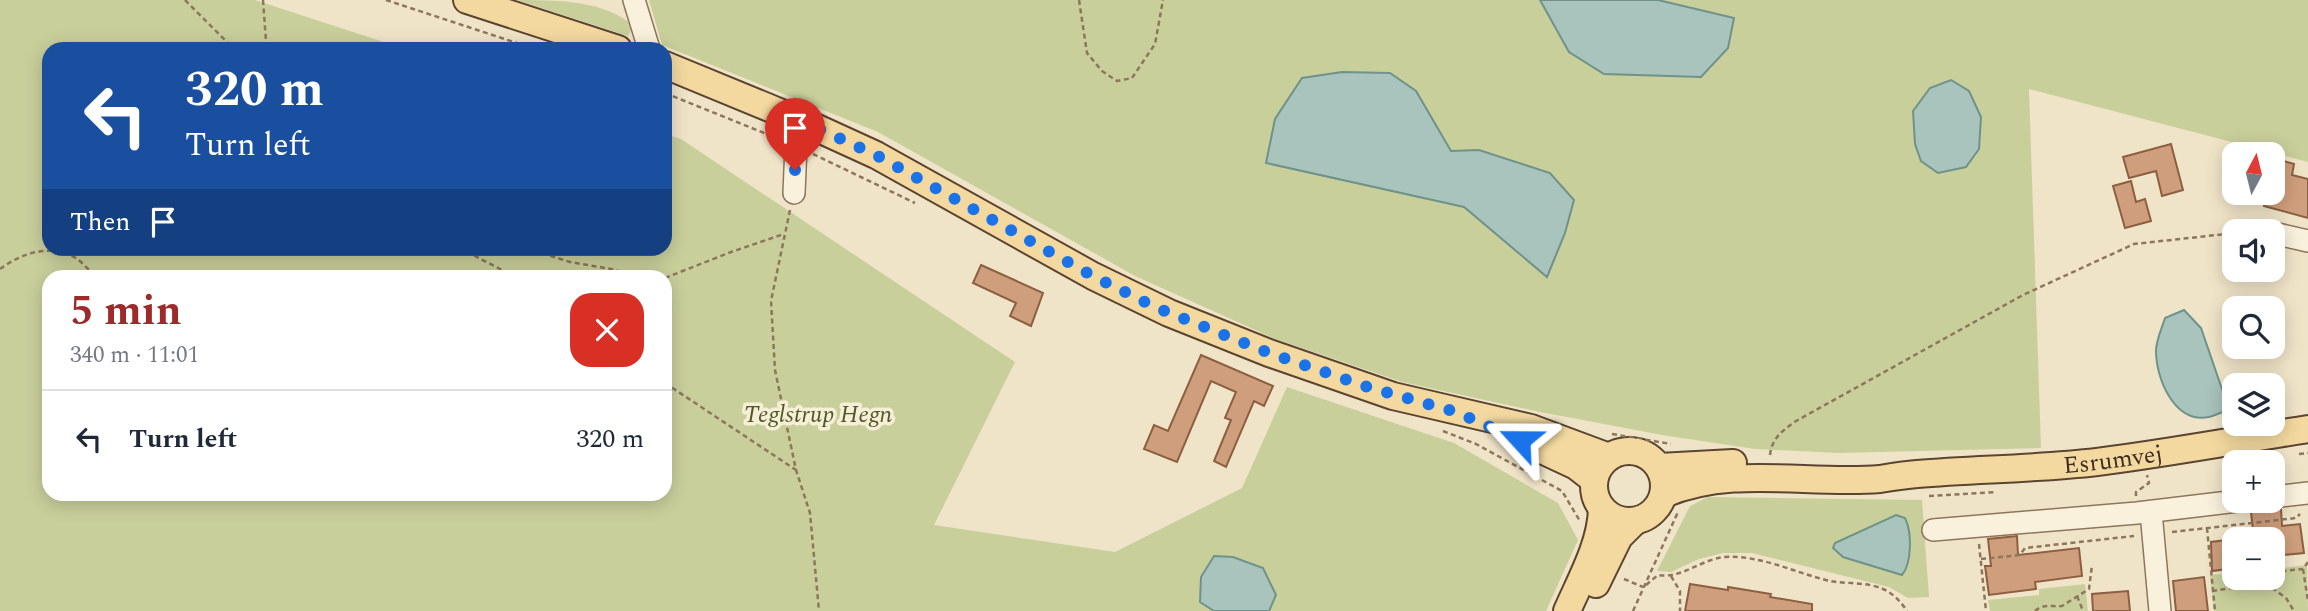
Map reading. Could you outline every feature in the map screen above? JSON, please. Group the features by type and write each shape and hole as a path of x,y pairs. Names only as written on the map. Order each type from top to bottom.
{"main road":[{"path":"467,0 596,42"},
{"path":"672,69 801,134 876,155 1093,276 1162,310 1269,353 1380,392 1456,412 1500,419 1607,445 1621,452 1635,451 1647,456 1663,475 1664,494 1654,512 1635,521 1619,537 1583,611"},
{"path":"1456,412 1554,454 1576,466 1594,481"},
{"name":"Esrumvej","path":"1664,494 1682,486 1713,479 1879,479 1916,474 2011,470 2097,462 2308,429"},
{"path":"1567,611 1601,524 1602,509 1594,491 1594,481 1607,445"},
{"name":"Esrumvej","path":"1659,467 1738,463 1878,469 1916,474"},
{"path":"1602,509 1617,520 1635,521"}],"street":[{"path":"634,0 647,42"},
{"path":"794,193 801,134"},
{"path":"2285,236 2308,241"},
{"path":"2285,496 2308,493"},
{"path":"1933,530 2151,512 2222,503"},
{"path":"2151,512 2160,611"}],"path":[{"path":"185,0 227,42"},
{"path":"262,0 266,42"},
{"path":"386,0 514,42"},
{"path":"1079,0 1087,52 1102,71 1117,81 1132,78 1155,44 1163,0"},
{"path":"672,95 801,134"},
{"path":"794,193 771,301 775,369 796,470 810,513 819,611"},
{"path":"672,275 731,251 784,234"},
{"path":"1770,458 1771,445 1779,433 1796,421 2024,295 2134,244 2222,234"},
{"path":"0,269 35,251 42,251"},
{"path":"70,256 89,270"},
{"path":"475,256 502,270"},
{"path":"551,256 615,270"},
{"path":"672,388 796,470"},
{"path":"1607,445 1673,444"},
{"path":"1541,479 1562,491 1575,510 1583,529"},
{"path":"1977,527 1986,611"},
{"path":"2207,528 2215,611"},
{"path":"1633,611 1643,587 1658,575 1671,576 1715,559 1755,559 1833,581 1882,588 1894,596 1907,611"},
{"path":"2308,562 2303,569 2308,601"},
{"path":"2035,611 2049,604 2062,609 2088,589 2092,565"},
{"path":"2285,571 2303,569"},
{"path":"1671,576 1680,591 1680,611"},
{"path":"1619,577 1643,587"},
{"path":"2212,591 2222,589"},
{"path":"2275,590 2287,598 2294,611"},
{"path":"2077,596 2083,611"}],"green space":[{"name":"Teglstrup Hegn","path":"0,0 255,0 384,42 42,42 42,256 672,256 672,136 681,139 1015,362 934,525 1115,552 1242,488 1287,387 1454,443 1558,503 1578,540 1546,611 0,611"},
{"path":"517,0 563,1 594,6 622,17 633,26 628,36"},
{"path":"649,0 2308,0 2308,162 2286,156 2286,142 2232,142 2029,89 2041,448 1839,453 1755,449 1535,411 1402,382 1273,338 1135,276 878,132 672,49 672,42 661,42","holes":["1390,73 1416,91 1451,151 1546,276 1464,207 1266,163"]},
{"path":"1708,497 1922,500 1929,597 1908,598 1889,587 1752,553 1723,553 1699,559 1671,572 1657,571 1690,506"},
{"path":"2307,565 2308,611 2214,611 2210,575 2222,574 2222,590 2285,590 2285,568"},
{"path":"2085,584 2088,611 1990,611 1988,600 2039,595 2039,589"}],"water":[{"path":"1540,0 1658,0 1734,18 1728,48 1701,77 1604,74 1569,52"},
{"path":"1342,72 1390,73 1416,91 1451,151 1479,150 1550,173 1574,200 1565,233 1547,277 1464,207 1266,163 1275,119 1302,78"},
{"path":"1951,80 1969,91 1981,117 1979,149 1966,167 1938,173 1921,161 1915,144 1913,111 1930,88"},
{"path":"2184,310 2201,328 2222,389 2222,412 2211,417 2197,417 2186,413 2169,397 2159,374 2156,347 2165,318"},
{"path":"1896,515 1905,518 1910,539 1908,563 1902,575 1843,557 1833,548 1835,543"},
{"path":"1214,556 1233,557 1263,568 1276,595 1269,611 1214,611 1200,602 1201,577"}],"building":[{"path":"2171,144 2183,190 2162,196 2156,171 2129,178 2123,157"},
{"path":"2286,162 2294,164 2292,175 2308,179 2308,218 2264,206 2286,205"},
{"path":"2131,181 2136,202 2145,199 2151,221 2125,228 2113,186"},
{"path":"981,265 1043,293 1031,326 1010,316 1016,303 973,283"},
{"path":"1201,355 1273,386 1264,406 1254,401 1226,467 1214,461 1231,420 1225,418 1236,392 1211,381 1177,462 1144,449 1154,425 1168,431"},
{"path":"2251,513 2281,513 2282,526 2300,524 2304,553 2285,555 2285,527 2253,527"},
{"path":"2017,536 2018,555 2079,548 2082,576 2035,582 2036,589 1989,595 1985,566 1991,566 1988,539"},
{"path":"2222,541 2222,570 2212,571 2211,542"},
{"path":"2204,577 2208,611 2176,611 2173,581"},
{"path":"1690,584 1771,594 1770,597 1812,604 1812,611 1685,611"},
{"path":"2128,591 2130,611 2093,611 2092,594"}],"route":[{"path":"795,170 796,146 806,123 876,155 1093,276 1155,307 1269,353 1393,396 1456,412 1520,440"}]}
